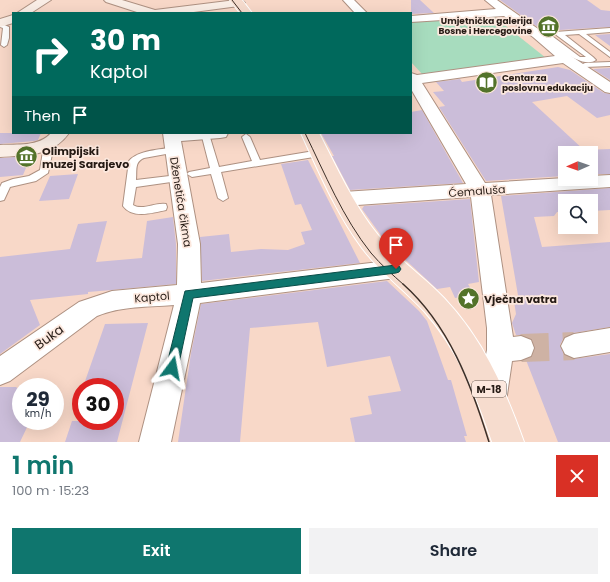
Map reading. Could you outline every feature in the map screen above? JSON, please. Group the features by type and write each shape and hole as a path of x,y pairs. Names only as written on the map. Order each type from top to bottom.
{"main road":[{"path":"239,1 245,12"},
{"name":"M-18","path":"310,134 343,199 372,243 396,269 433,304 463,340 479,367 492,396 508,442"}],"street":[{"path":"25,12 45,0"},
{"path":"110,0 149,12"},
{"path":"348,0 360,12"},
{"path":"490,0 541,34 570,62 610,89"},
{"path":"164,12 239,1"},
{"path":"412,19 507,12"},
{"path":"492,396 511,349 500,328 480,191 420,105 412,79 570,62"},
{"path":"172,140 213,134"},
{"path":"0,151 34,148 55,139"},
{"name":"Dženetića čikma","path":"155,442 189,294 189,244 185,176 172,140"},
{"name":"Ćemaluša","path":"343,199 480,191 610,181"},
{"name":"Kaptol","path":"100,303 115,300 189,294 396,269"},
{"name":"Buka","path":"0,372 88,309 100,303"},
{"path":"574,346 610,340"}],"lane":[{"path":"4,23 6,27 6,38 4,45"},
{"path":"541,34 610,30"},
{"path":"580,32 610,55"},
{"path":"541,34 578,59 592,60 592,58 559,33"},
{"path":"570,62 610,64"},
{"path":"213,134 215,170 223,198"},
{"path":"246,137 257,163"},
{"path":"0,198 6,186 13,182 32,179 45,171 55,139"},
{"path":"162,207 137,211 131,210 128,206 132,163 136,158 172,140"},
{"path":"131,184 320,153"}],"green space":[{"path":"492,15 546,58 422,74 412,63 412,21"}],"building":[{"path":"411,0 420,0 434,13 412,14"},
{"path":"500,0 587,0 601,10 610,11 610,27 543,31"},
{"path":"610,34 610,46 595,35"},
{"path":"558,67 570,70 604,93 610,94 610,115 597,118 567,96 532,102 580,146 558,146 558,176 486,181 439,107 445,106 433,92 444,91 436,82 460,79 462,82"},
{"path":"610,68 610,80 593,69"},
{"path":"422,110 463,183 350,190 322,134 412,134 412,112"},
{"path":"0,133 41,134 38,140 34,141 0,144"},
{"path":"598,149 610,149 610,174 598,174"},
{"path":"31,156 23,175 0,177 0,158"},
{"path":"308,160 360,263 202,281 200,237 229,234 231,252 261,249 288,250 305,244 301,232 312,230 301,204 295,205 281,164"},
{"path":"78,174 69,199 39,201 50,176"},
{"path":"610,188 610,210 598,211 598,194 558,194 558,212 554,216 534,217 542,247 610,242 610,327 573,333 564,337 560,345 564,355 573,359 610,354 610,442 558,442 526,360 532,357 535,349 532,339 522,335 516,335 512,323 516,314 514,301 519,301 501,196"},
{"path":"470,199 479,282 468,284 474,295 455,298 450,287 437,289 385,241 362,209 364,206"},
{"path":"173,217 176,244 176,284 88,292 88,294 30,300 40,325 0,354 0,257 70,249 78,224 107,221 96,262 142,258 147,221"},
{"path":"387,281 419,311 427,321 448,380 451,380 467,436 464,436 466,442 355,442 350,418 372,414 368,396 401,391 390,356 327,367 318,322 250,328 240,442 178,442 191,353 201,304"},
{"path":"148,323 124,415 124,378 86,378 105,324"},
{"path":"0,387 12,387 12,430 26,430 20,442 0,442"},
{"path":"72,421 72,430 120,430 117,442 65,442"}],"tunnel":[{"path":"521,348 574,346"}],"tram line":[{"path":"232,0 241,12"},
{"path":"305,134 335,195 361,239 379,262 404,285"},
{"path":"404,285 419,300 446,337 466,377 489,442"}],"place":[{"name":"Umjetnička galerija Bosne i Hercegovine","path":"548,26"},
{"name":"Centar za poslovnu edukaciju","path":"487,83"},
{"name":"Olimpijski muzej Sarajevo","path":"27,157"},
{"name":"Vječna vatra","path":"468,299"}],"route":[{"path":"172,368 189,294 396,269"}]}
